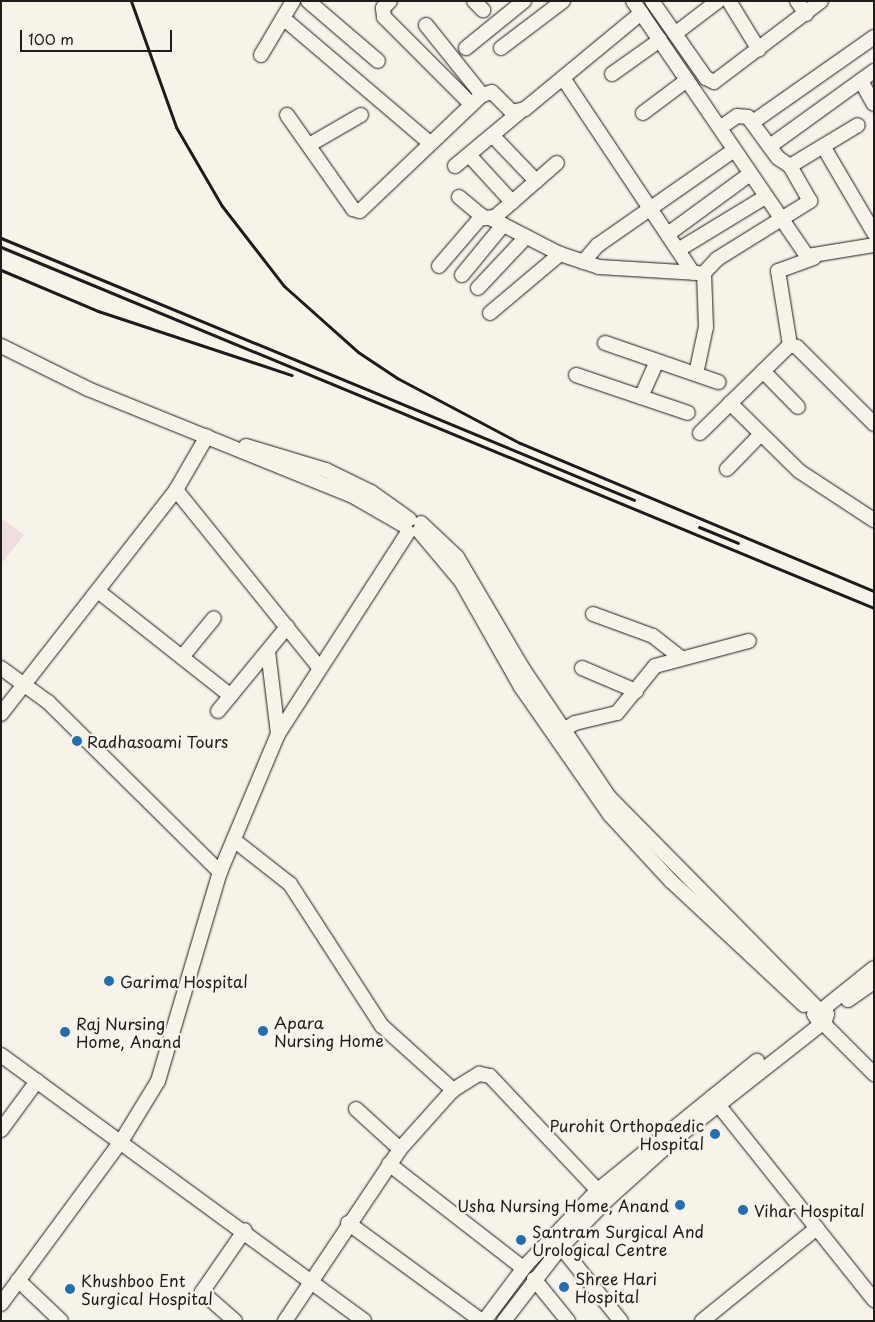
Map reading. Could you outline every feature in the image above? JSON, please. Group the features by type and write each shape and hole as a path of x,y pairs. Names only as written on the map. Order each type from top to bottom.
{"street":[{"path":"262,55 293,1"},
{"path":"308,1 378,61"},
{"path":"390,1 383,8 384,16 471,104"},
{"path":"466,48 524,1"},
{"path":"501,48 563,1"},
{"path":"652,1 706,78 714,82 760,50 821,1"},
{"path":"676,33 718,1"},
{"path":"729,1 760,50"},
{"path":"797,1 806,14"},
{"path":"455,166 563,78 636,4 801,251 814,258"},
{"path":"283,18 432,144"},
{"path":"426,25 482,95"},
{"path":"753,122 874,37"},
{"path":"612,74 660,40"},
{"path":"770,146 874,71"},
{"path":"563,78 678,250 699,273 706,327 696,374"},
{"path":"643,113 687,80"},
{"path":"861,81 874,104"},
{"path":"287,115 353,209 360,212 482,95 492,92 512,112 521,111"},
{"path":"308,145 361,114"},
{"path":"459,197 486,217 560,254 583,262 599,267 699,273 717,259 810,201 790,166 770,146 753,122 743,114 720,128"},
{"path":"790,166 858,124"},
{"path":"492,135 536,181"},
{"path":"823,146 874,233"},
{"path":"583,262 598,245 734,150"},
{"path":"469,155 512,202"},
{"path":"439,266 486,217 512,202 556,163"},
{"path":"668,234 750,174"},
{"path":"678,250 765,197"},
{"path":"462,275 502,225"},
{"path":"478,288 526,237"},
{"path":"790,345 778,271 814,258 874,245"},
{"path":"490,313 560,254"},
{"path":"606,343 718,382"},
{"path":"700,433 790,345"},
{"path":"790,345 797,347 874,424"},
{"path":"1,346 88,389 351,495 412,526 461,581 610,815 671,881 821,1016 874,1060"},
{"path":"641,397 657,361"},
{"path":"763,371 798,407"},
{"path":"576,375 688,414"},
{"path":"730,403 760,435 800,471 874,520"},
{"path":"727,469 760,435"},
{"path":"1,714 22,684 98,591 176,490 207,436"},
{"path":"176,490 319,667"},
{"path":"1,1304 122,1140 158,1081 220,872 278,734 319,667 412,526"},
{"path":"98,591 230,696"},
{"path":"593,614 653,636 681,658"},
{"path":"182,657 214,618"},
{"path":"218,711 287,627"},
{"path":"558,733 618,713 654,666 749,641"},
{"path":"268,651 278,734"},
{"path":"1,668 48,702 220,872"},
{"path":"582,668 636,691"},
{"path":"234,840 290,884 382,1026 453,1090"},
{"path":"348,1224 483,1321 523,1268 602,1195 715,1100 821,1016 874,968"},
{"path":"821,1016 874,982"},
{"path":"821,1016 874,1074"},
{"path":"1,1055 122,1140 364,1321"},
{"path":"285,1321 348,1224 400,1149 453,1090 479,1074 490,1076 602,1195"},
{"path":"1,1130 37,1081"},
{"path":"715,1100 874,1300"},
{"path":"356,1109 400,1149"},
{"path":"389,1164 523,1268"},
{"path":"504,1321 534,1279 602,1195"},
{"path":"702,1321 817,1228"},
{"path":"235,1321 202,1292 244,1230"},
{"path":"560,1247 621,1321"},
{"path":"534,1279 568,1321"},
{"path":"18,1280 61,1321"}],"shaded area":[{"path":"1,518 24,535 1,564"}],"railway":[{"path":"131,1 176,127 222,206 284,286 358,352 397,378 520,443 874,591"},
{"path":"1,238 634,500"},
{"path":"1,247 874,608"},
{"path":"1,270 98,311 292,375"},
{"path":"699,527 738,543"}],"place":[{"name":"Radhasoami Tours","path":"77,741"},
{"name":"Garima Hospital","path":"109,981"},
{"name":"Apara Nursing Home","path":"263,1031"},
{"name":"Raj Nursing Home, Anand","path":"65,1032"},
{"name":"Purohit Orthopaedic Hospital","path":"715,1134"},
{"name":"Usha Nursing Home, Anand","path":"680,1205"},
{"name":"Vihar Hospital","path":"743,1210"},
{"name":"Santram Surgical And Urological Centre","path":"521,1240"},
{"name":"Shree Hari Hospital","path":"564,1287"},
{"name":"Khushboo Ent Surgical Hospital","path":"70,1289"}]}
